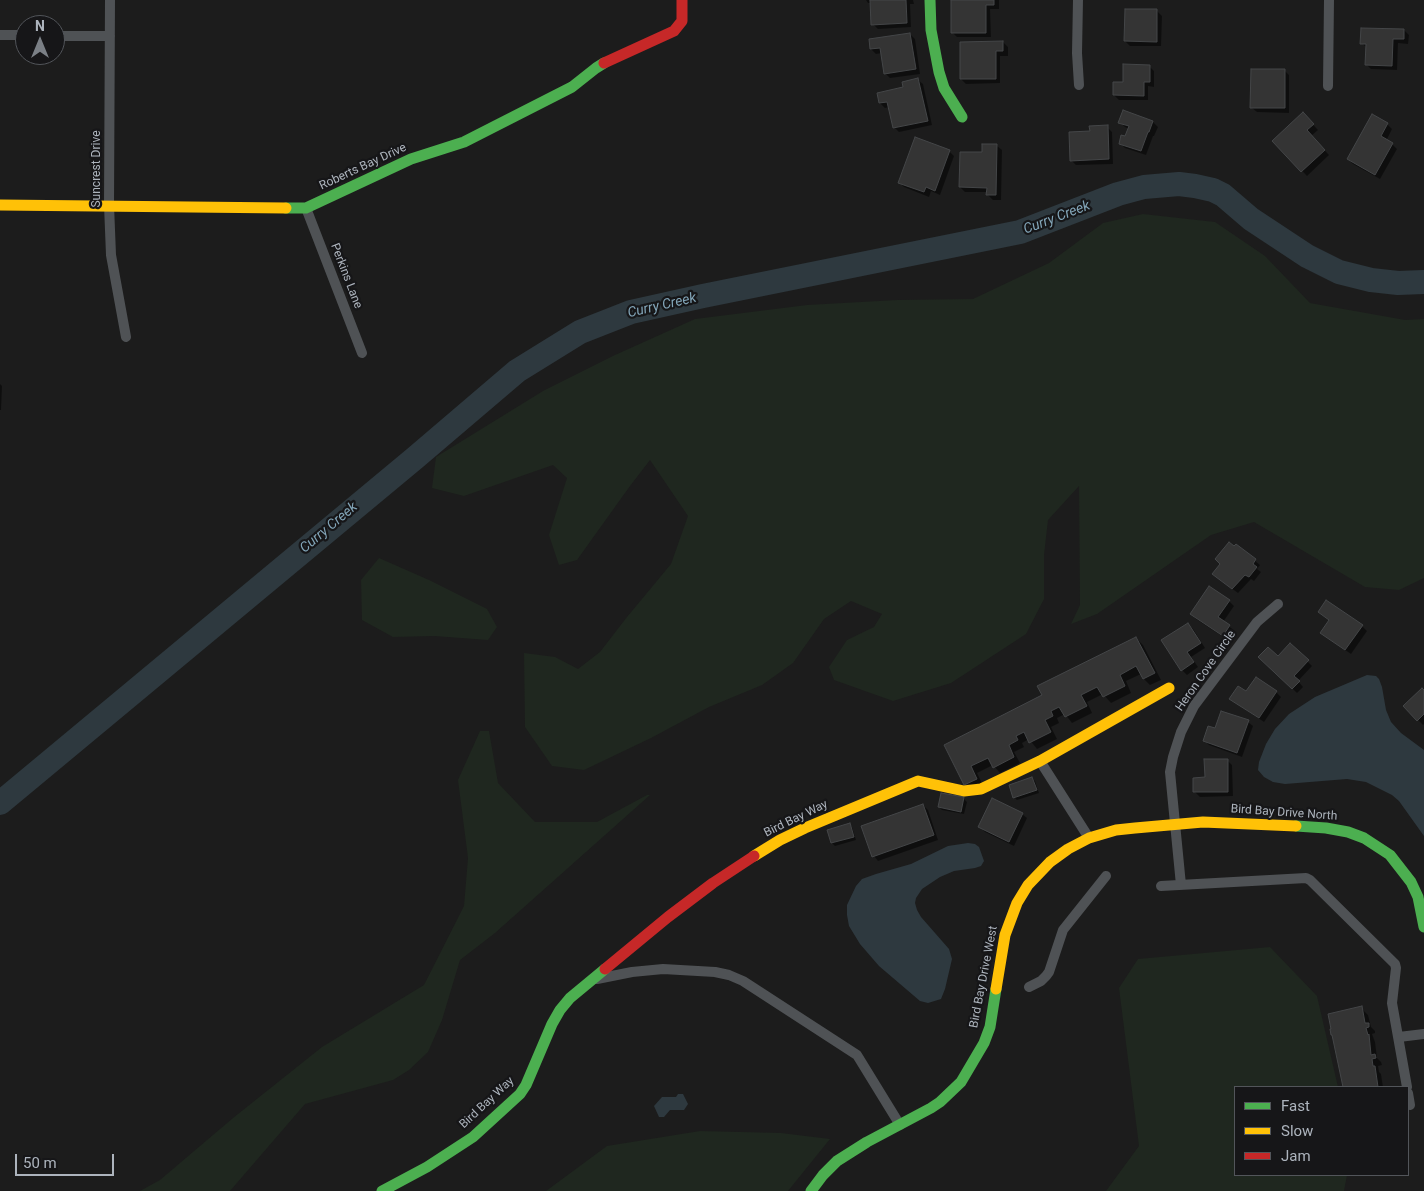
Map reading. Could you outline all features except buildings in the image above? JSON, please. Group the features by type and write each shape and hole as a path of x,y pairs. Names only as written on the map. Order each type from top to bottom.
{"street":[{"name":"Suncrest Drive","path":"110,0 109,205 111,255 126,337"},
{"name":"Roberts Bay Drive","path":"0,204 306,208 411,159 464,142 572,87 586,75 608,62 674,31 682,22 682,0"},
{"path":"930,0 931,30 939,72 952,102 962,117"},
{"path":"1078,0 1077,53 1079,85"},
{"path":"1328,86 1329,0"},
{"path":"0,35 15,35"},
{"path":"65,36 110,36"},
{"name":"Perkins Lane","path":"306,208 362,353"},
{"name":"Heron Cove Circle","path":"1182,885 1170,772 1180,732 1206,689 1257,622 1278,604"},
{"name":"Bird Bay Way","path":"382,1191 427,1167 473,1138 520,1094 526,1085 552,1024 570,998 713,883 780,840 918,781 964,791 976,791 1040,761 1169,688"},
{"path":"1040,761 1089,838"},
{"name":"Bird Bay Drive North","path":"1089,838 1125,829 1203,822 1326,828 1348,832 1378,846 1390,855 1408,876 1420,905 1424,927"},
{"name":"Bird Bay Drive West","path":"811,1191 823,1175 837,1162 867,1142 940,1102 961,1082 971,1068 990,1027 1005,935 1017,903 1028,885 1050,862 1068,849 1089,838"},
{"path":"1029,987 1041,981 1049,972 1063,930 1106,876"},
{"path":"1161,886 1306,878 1310,880 1395,964 1392,1002 1407,1086"},
{"name":"Bird Bay Way","path":"594,979 663,969 715,972 743,980 857,1055 900,1124"},
{"path":"1399,1037 1424,1034"},
{"path":"1409,1098 1410,1104"}],"shaded area":[{"path":"1143,214 1215,222 1265,256 1310,303 1405,320 1424,319 1424,578 1399,590 1365,587 1254,522 1211,535 1097,614 1071,624 1080,605 1079,486 1048,520 1044,555 1044,599 1026,634 951,683 893,701 834,680 829,667 847,640 874,627 882,614 851,601 824,619 793,663 762,685 709,707 651,738 584,770 552,766 525,727 524,653 555,657 578,669 600,652 671,564 688,516 650,460 577,560 559,565 549,535 567,478 553,465 464,496 432,488 436,457 543,391 615,355 695,319 807,305 897,300 973,299 1049,263 1103,223"},
{"path":"379,558 487,609 497,627 488,640 434,636 393,637 362,620 361,580"},
{"path":"1367,675 1376,676 1379,679 1386,710 1391,722 1401,733 1424,750 1424,836 1399,801 1392,795 1366,782 1347,779 1285,784 1273,782 1264,777 1258,770 1266,744 1275,729 1289,714 1315,697"},
{"path":"480,731 489,731 498,783 535,822 597,822 650,795 495,933 460,960 442,1020 428,1052 409,1070 393,1080 305,1104 230,1191 140,1191 160,1180 233,1118 322,1047 424,985 464,906 468,858 458,780"},
{"path":"968,843 979,847 984,861 981,866 954,871 940,877 922,889 916,898 915,903 921,917 949,949 952,959 941,999 928,1003 920,1001 879,966 860,944 849,926 847,905 856,886 862,879 911,864 948,846"},
{"path":"1270,947 1317,996 1338,1086 1234,1086 1234,1176 1347,1176 1344,1191 1106,1191 1139,1146 1119,988 1138,959"},
{"path":"678,1094 683,1094 688,1104 684,1110 670,1110 664,1117 659,1117 654,1106 662,1097 676,1097"},
{"path":"700,1131 781,1133 830,1139 788,1191 546,1191 607,1146"}],"waterway":[{"name":"Curry Creek","path":"0,803 517,371 580,332 631,312 1020,232 1118,194 1144,187 1179,184 1213,190 1223,195 1251,219 1307,256 1339,272 1371,280 1398,283 1424,282"}],"traffic: fast":[{"path":"930,0 931,30 939,72 944,88 962,117"},
{"path":"286,208 306,208 411,159 464,142 572,87 604,63"},
{"path":"1296,826 1348,832 1364,838 1390,855 1411,882 1418,897 1424,927"},
{"path":"382,1191 427,1167 473,1137 520,1094 526,1085 552,1024 560,1010 570,998 605,969"},
{"path":"811,1191 837,1161 867,1142 931,1108 961,1082 984,1043 990,1027 996,989"}],"traffic: slow":[{"path":"0,205 286,208"},
{"path":"754,856 780,840 805,828 918,781 964,791 981,789 1040,761 1169,688"},
{"path":"996,989 1005,935 1017,903 1028,885 1050,862 1068,849 1089,838 1116,830 1135,828 1203,822 1296,826"}],"traffic: jam":[{"path":"604,63 674,31 682,21 682,0"},
{"path":"605,969 668,917 713,883 754,856"}]}
